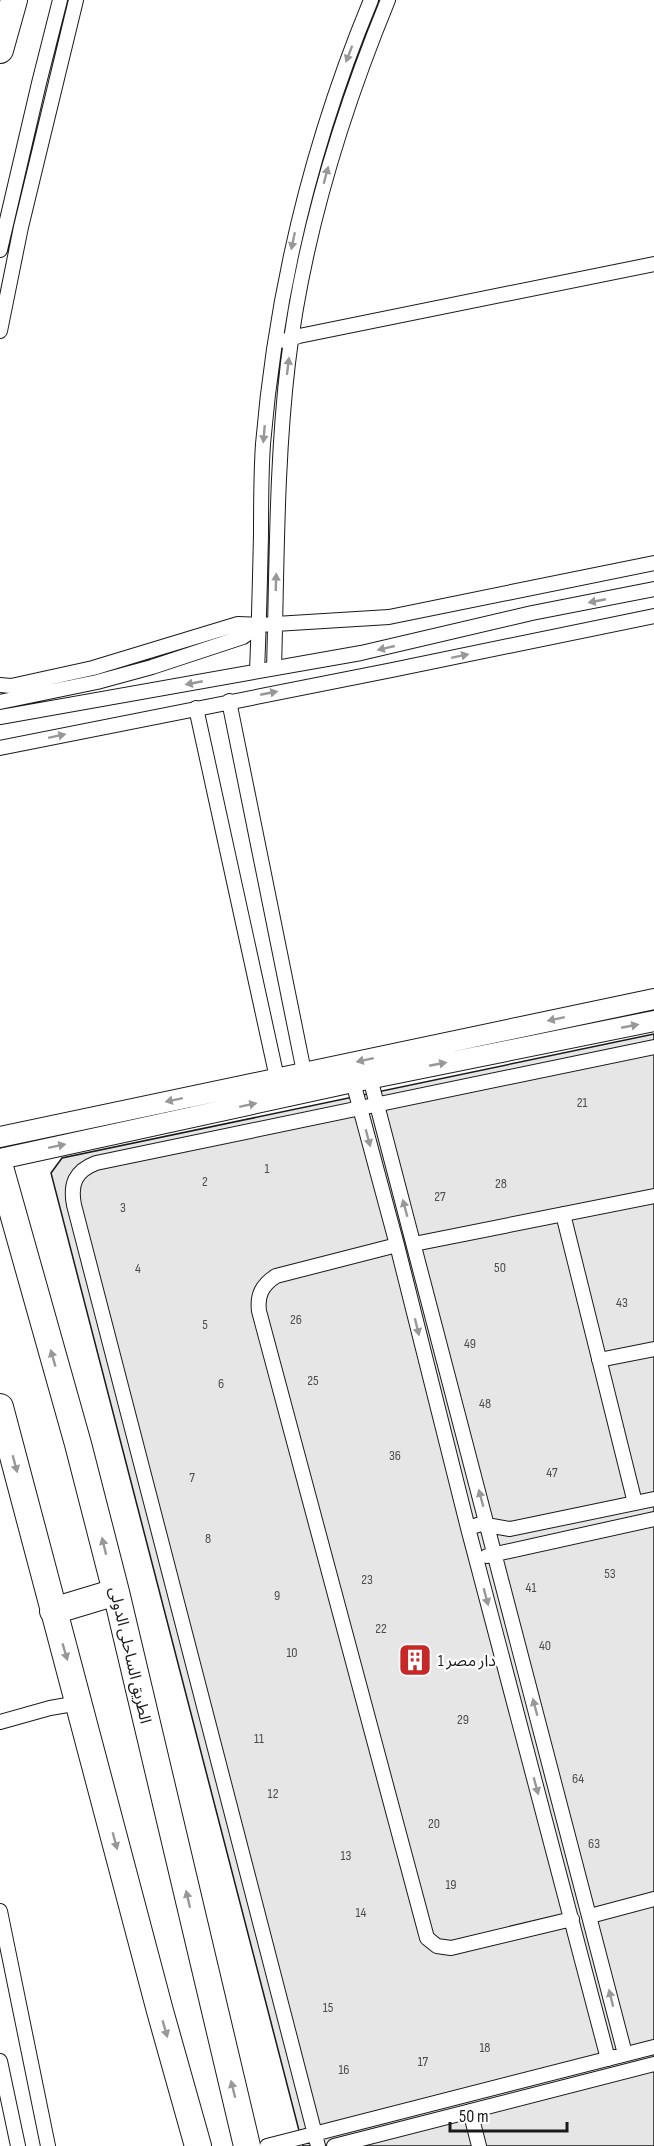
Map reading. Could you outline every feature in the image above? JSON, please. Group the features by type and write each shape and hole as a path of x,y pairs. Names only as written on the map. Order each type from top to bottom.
{"highway":[{"path":"0,50 14,0"},
{"name":"الطريق الساحلى الدولى","path":"0,1167 78,1444 116,1592 247,2146"},
{"path":"0,1407 198,2146"},
{"path":"53,1611 116,1592"}],"street":[{"path":"0,250 60,0"},
{"path":"0,331 21,227 76,0"},
{"path":"257,670 263,456 275,347 289,260 306,188 341,75 371,0"},
{"path":"274,668 282,428 292,338 309,244 330,160 357,78 388,0"},
{"path":"275,347 292,338 654,264"},
{"path":"0,685 11,686 93,668 238,624 259,625 389,617 654,563"},
{"path":"0,717 379,649 532,614 654,590"},
{"path":"0,748 654,616"},
{"path":"0,702 97,682 152,667 243,637 259,625"},
{"path":"330,658 335,680"},
{"path":"173,687 176,711"},
{"path":"229,701 304,1072"},
{"path":"196,708 277,1078"},
{"path":"0,1137 654,999"},
{"path":"0,1159 362,1080 654,1021"},
{"path":"316,2140 74,1205 72,1184 77,1174 96,1163 654,1047"},
{"path":"362,1080 377,1105 625,2054"},
{"path":"362,1080 360,1108 608,2059"},
{"path":"414,1244 654,1196"},
{"path":"562,1214 635,1503"},
{"path":"397,1245 276,1276 269,1280 260,1293 259,1311 427,1938 437,1946 451,1948 572,1919"},
{"path":"599,1360 654,1349"},
{"path":"468,1528 482,1524 510,1529 654,1499"},
{"path":"476,1559 654,1519"},
{"path":"0,1722 50,1708 79,1703"},
{"path":"590,1916 654,1899"},
{"path":"0,1911 48,2146"},
{"path":"267,2146 316,2140 654,2047"},
{"path":"0,2061 18,2146"},
{"path":"334,2146 654,2064"},
{"path":"470,2111 479,2146"}],"building":[{"name":"دار مصر 1","path":"654,1034 654,2146 303,2146 51,1173 62,1158"}],"place":[{"name":"دار مصر 1","path":"415,1660"}]}
